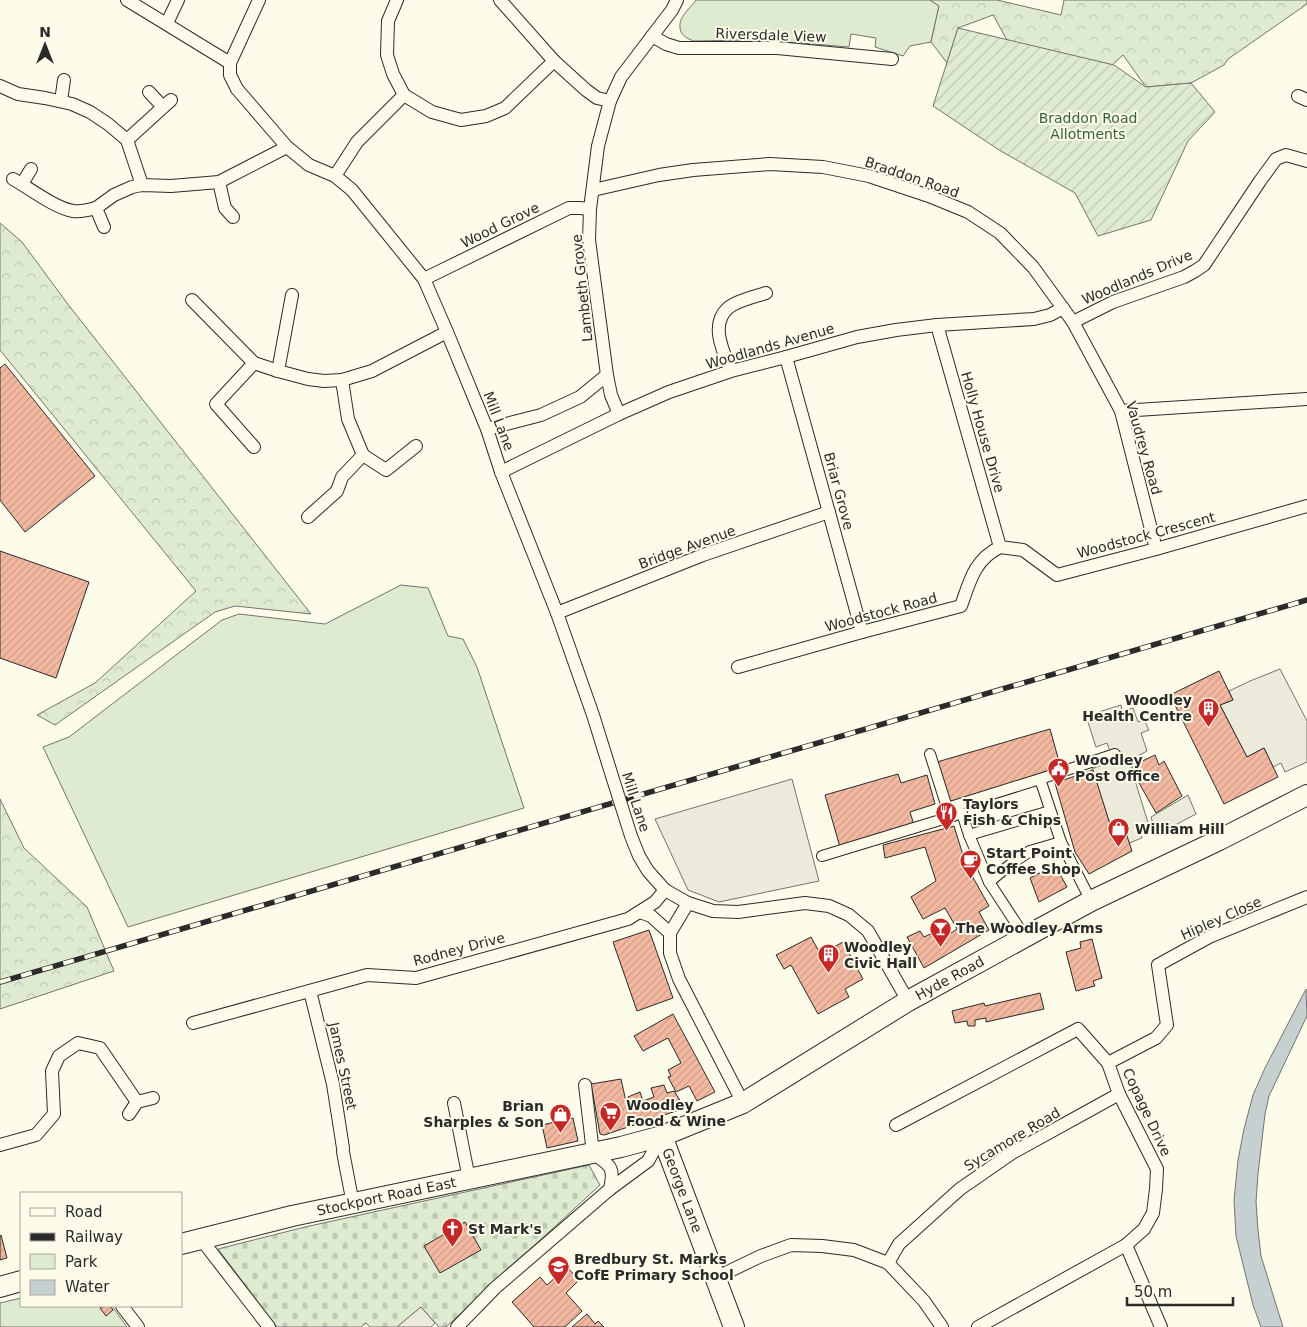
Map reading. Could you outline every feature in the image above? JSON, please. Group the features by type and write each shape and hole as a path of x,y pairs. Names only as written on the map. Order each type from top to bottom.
{"main road":[{"name":"Hyde Road","path":"593,1153 662,1136 743,1103 908,1001 1025,937 1091,901 1219,840 1307,795"},
{"name":"George Lane","path":"662,1136 734,1327"},
{"name":"Stockport Road East","path":"182,1244 292,1216 593,1153"},
{"path":"0,1287 20,1281"}],"street":[{"path":"127,0 230,63 259,0"},
{"path":"166,23 178,0"},
{"path":"397,0 388,21 387,55 393,74 404,95 432,112 462,120 486,116 505,108 554,61"},
{"name":"Lambeth Grove","path":"619,414 611,395 606,375 589,240 590,209 598,146 610,101 621,76 672,10 677,0"},
{"path":"507,2 554,61 597,98 610,101"},
{"name":"Riversdale View","path":"652,36 666,44 679,48 777,48 892,58"},
{"name":"Mill Lane","path":"230,63 230,75 237,89 287,147 309,165 335,176 352,190 424,279 487,429 501,472 557,613 593,715 631,836 639,856 648,871 665,890 688,903 713,911 738,912 805,903 829,906 849,915 868,931 908,1001"},
{"path":"61,101 64,80"},
{"path":"0,86 18,94 72,104 90,112 108,124 127,140 142,185"},
{"path":"127,140 167,104 149,92"},
{"path":"335,176 357,142 404,95"},
{"path":"31,169 18,181 59,207 73,211 85,211 96,208 114,195 132,187 219,182 287,147"},
{"name":"Woodlands Drive","path":"1072,322 1113,302 1195,272 1204,265 1276,160 1286,155 1307,161"},
{"name":"Braddon Road","path":"593,190 659,175 693,170 770,164 823,168 869,176 929,196 968,212 1000,233 1033,267 1063,308"},
{"path":"219,182 225,208 233,217"},
{"path":"96,208 104,227"},
{"name":"Wood Grove","path":"424,279 569,208 590,209"},
{"path":"731,371 718,333 722,317 728,308 743,300 766,293"},
{"path":"278,371 292,295"},
{"path":"192,300 254,363 308,379 324,381 342,380 372,371 447,332"},
{"name":"Vaudrey Road","path":"1063,308 1120,411 1156,549"},
{"name":"Woodlands Avenue","path":"501,472 619,414 670,392 731,371 786,358 857,337 938,325 1034,319 1050,315 1063,308"},
{"name":"Holly House Drive","path":"938,325 1000,547"},
{"name":"Briar Grove","path":"786,358 862,632"},
{"path":"254,363 216,404 254,447"},
{"path":"487,429 541,415 580,397 606,375"},
{"path":"342,380 348,419 363,455 386,470 416,446"},
{"path":"1120,411 1307,399"},
{"path":"308,517 337,491 342,477 363,455"},
{"name":"Woodstock Crescent","path":"1000,547 1023,550 1057,575 1307,506"},
{"name":"Bridge Avenue","path":"557,613 703,556 829,512"},
{"name":"Woodstock Road","path":"738,667 961,606 974,571 989,552 1000,547"},
{"path":"930,754 949,812"},
{"path":"822,856 1115,754"},
{"path":"1040,779 1060,842 1091,901"},
{"path":"968,835 1050,811"},
{"path":"949,812 962,814 968,835 989,882 1025,937"},
{"path":"989,882 1030,851 1060,842"},
{"name":"Rodney Drive","path":"193,1023 367,975 416,978 628,919 655,902 665,890"},
{"name":"Hipley Close","path":"1108,1063 1156,1038 1167,1025 1158,965 1209,937 1307,898"},
{"path":"688,903 670,933 670,953 679,979 743,1103"},
{"path":"640,912 651,916 670,933"},
{"name":"James Street","path":"310,991 333,1084 353,1204"},
{"name":"Copage Drive","path":"896,1125 1078,1029 1108,1063 1119,1094 1157,1169 1153,1213 1144,1229 1126,1245 978,1327"},
{"path":"0,1145 36,1136 54,1114 52,1071 59,1056 78,1043 100,1048 137,1102"},
{"path":"585,1085 593,1153 610,1166 613,1176 610,1189"},
{"name":"Sycamore Road","path":"888,1263 899,1244 960,1189 1012,1153 1119,1094"},
{"path":"129,1114 137,1102 153,1098"},
{"path":"454,1103 469,1180"},
{"path":"457,1327 495,1288 610,1189 648,1161 662,1136"},
{"path":"201,1239 269,1327"},
{"path":"715,1278 761,1256 791,1245 854,1250 888,1263 924,1301 942,1327"},
{"path":"1126,1245 1162,1327"},
{"path":"123,1307 138,1327"}],"green space":[{"path":"696,0 930,0 939,6 931,42 910,46 903,56 875,47 876,38 851,34 849,47 749,40 694,41 683,35 680,22"},
{"path":"930,0 997,0 1061,15 1064,0 1307,0 1307,4 1228,59 1224,65 1191,83 1146,87 1123,55 1109,68 1017,54 993,15 958,28 947,63 931,42 939,6"},
{"name":"Braddon Road Allotments","path":"958,28 1114,65 1146,87 1191,83 1215,112 1188,141 1151,220 1098,236 1075,193 999,150 933,106"},
{"path":"0,223 22,242 67,303 311,614 235,606 215,612 55,725 37,715 95,683 196,591 0,350"},
{"path":"401,585 428,588 448,636 463,639 477,667 524,808 128,927 43,747 69,737 222,620 239,614 325,624"},
{"path":"0,799 24,848 87,907 114,971 0,1009"},
{"path":"589,1165 600,1185 446,1327 439,1327 421,1307 397,1327 370,1327 366,1323 361,1327 277,1327 218,1249 305,1227"},
{"path":"20,1298 20,1307 113,1307 127,1327 0,1327 0,1303"}],"shaded area":[{"path":"1280,669 1307,721 1307,762 1285,772 1281,763 1273,767 1264,748 1247,757 1220,705 1233,700 1229,691"},
{"path":"1121,705 1122,711 1133,708 1138,722 1144,720 1149,730 1141,733 1147,751 1129,761 1149,826 1140,831 1142,838 1129,843 1125,833 1114,837 1092,769 1113,760 1107,743 1096,747 1086,716"},
{"path":"792,779 819,881 719,902 688,890 655,819"},
{"path":"1188,795 1196,814 1156,835 1151,817"},
{"path":"421,1307 435,1323 431,1327 397,1327"}],"water":[{"path":"1306,989 1307,1016 1269,1096 1265,1114 1256,1202 1258,1230 1261,1256 1283,1327 1261,1327 1253,1305 1236,1236 1234,1200 1238,1160 1253,1095"}],"building":[{"path":"5,364 95,476 25,532 0,500 0,368"},
{"path":"0,551 89,582 56,678 0,658"},
{"name":"Woodley Health Centre","path":"1219,671 1233,700 1220,705 1247,757 1264,748 1278,777 1224,804 1170,695"},
{"path":"1050,729 1062,772 949,804 937,762"},
{"path":"1155,755 1159,765 1164,761 1182,796 1156,813 1132,766"},
{"path":"1093,770 1114,837 1126,833 1132,851 1089,874 1075,852 1055,783"},
{"path":"898,774 901,783 927,775 935,804 910,812 914,825 840,847 825,795"},
{"path":"954,826 966,865 989,906 979,912 989,930 924,968 907,937 920,931 924,937 943,928 948,935 957,929 945,908 923,919 911,897 936,881 925,847 885,858 883,845"},
{"path":"1055,865 1067,887 1039,902 1030,878"},
{"path":"649,930 673,998 637,1011 613,942"},
{"name":"Woodley Civic Hall","path":"811,937 827,966 834,962 828,950 843,942 863,979 845,989 849,997 818,1014 791,965 784,969 776,955"},
{"path":"1092,939 1102,978 1093,981 1095,986 1076,991 1066,952 1081,948 1080,942"},
{"path":"1040,993 1044,1009 986,1022 986,1018 975,1020 975,1026 968,1026 967,1021 955,1023 952,1011 984,1003 985,1006"},
{"path":"673,1014 715,1092 697,1101 689,1086 676,1092 668,1077 671,1076 668,1070 681,1063 668,1038 643,1051 634,1036"},
{"path":"621,1079 627,1106 631,1105 628,1097 640,1092 643,1101 654,1097 651,1088 664,1085 667,1093 674,1091 685,1108 604,1135 600,1134 591,1084"},
{"name":"Brian Sharples & Son","path":"573,1118 578,1141 547,1148 542,1125"},
{"name":"St Mark's","path":"465,1222 481,1250 440,1273 424,1246"},
{"path":"0,1236 7,1258 0,1260"},
{"path":"567,1267 579,1280 566,1293 582,1311 565,1327 534,1327 512,1302 540,1277 547,1285"},
{"path":"111,1307 113,1310 106,1316 100,1308"},
{"path":"587,1314 595,1324 598,1321 604,1327 572,1327"}],"railway":[{"path":"0,982 1307,600"}],"place":[{"name":"Woodley Health Centre","path":"1208,727"},
{"name":"Woodley Post Office","path":"1059,787"},
{"name":"Taylors Fish & Chips","path":"947,831"},
{"name":"William Hill","path":"1119,848"},
{"name":"Start Point Coffee Shop","path":"970,880"},
{"name":"The Woodley Arms","path":"940,947"},
{"name":"Woodley Civic Hall","path":"828,974"},
{"name":"Woodley Food & Wine","path":"610,1132"},
{"name":"Brian Sharples & Son","path":"560,1133"},
{"name":"St Mark's","path":"452,1248"},
{"name":"Bredbury St. Marks CofE Primary School","path":"558,1286"}]}
